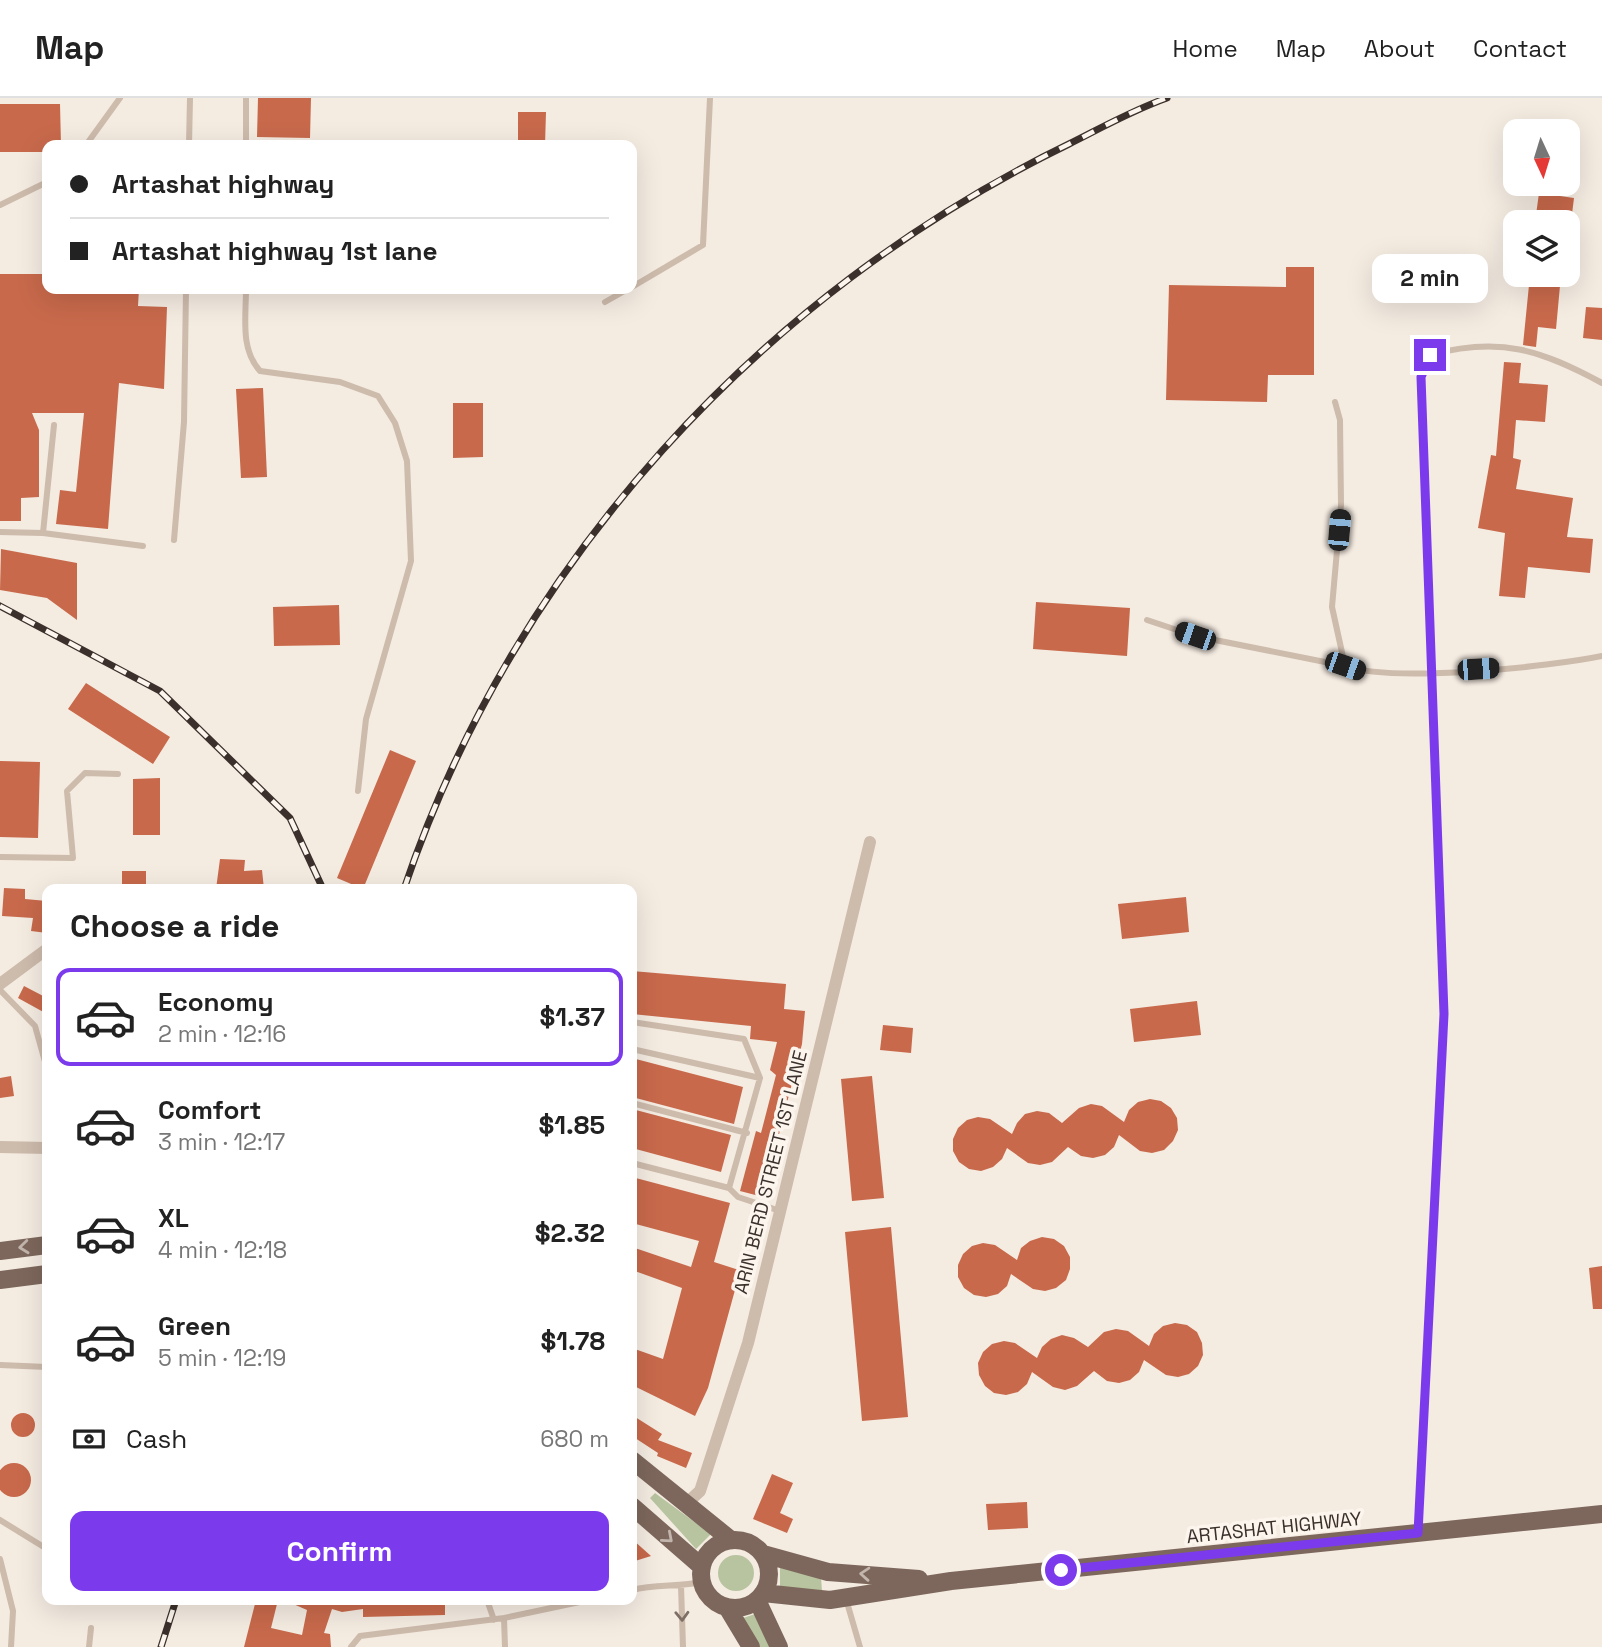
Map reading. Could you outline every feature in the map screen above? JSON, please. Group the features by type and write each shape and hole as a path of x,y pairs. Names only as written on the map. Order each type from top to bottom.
{"main road":[{"path":"0,1251 42,1246"},
{"path":"0,1280 42,1275"},
{"path":"637,1464 731,1540 750,1543 763,1554 769,1574 760,1597 743,1607 727,1607"},
{"path":"637,1511 702,1575 710,1597 727,1607 751,1647"},
{"name":"ARTASHAT HIGHWAY","path":"760,1597 830,1600 951,1581 1602,1514"},
{"path":"702,1575 711,1550 731,1540"},
{"name":"ARTASHAT HIGHWAY","path":"763,1554 828,1572 951,1581"},
{"path":"760,1597 779,1647"}],"street":[{"name":"ARIN BERD STREET 1ST LANE","path":"687,1503 699,1491 748,1343 870,842"},
{"path":"0,984 42,953"},
{"path":"0,1147 42,1148"}],"lane":[{"path":"90,140 120,98"},
{"path":"189,140 190,98"},
{"path":"246,98 246,140"},
{"path":"637,284 703,245 710,98"},
{"path":"0,205 42,184"},
{"path":"174,540 184,422 186,294"},
{"path":"246,294 246,342 251,361 260,371 340,382 378,396 395,423 407,461 411,561 366,719 358,791"},
{"path":"605,302 619,294"},
{"path":"1418,1533 1444,1014 1429,672 1421,377 1430,355 1464,345 1509,346 1555,357 1602,383"},
{"path":"1335,402 1340,420 1341,505 1332,607 1345,666"},
{"path":"43,533 54,425"},
{"path":"0,533 43,533 143,546"},
{"path":"1147,620 1195,636 1360,671 1429,672 1552,664 1602,656"},
{"path":"0,857 73,858 67,791 85,773 118,774"},
{"path":"0,990 35,1026 42,1051"},
{"path":"637,1023 744,1039 760,1078 747,1133 729,1188"},
{"path":"637,1050 760,1078"},
{"path":"637,1104 747,1133"},
{"path":"637,1164 729,1188 738,1197 780,1212"},
{"path":"0,1365 42,1367"},
{"path":"0,1520 42,1546"},
{"path":"0,1559 13,1611 11,1647"},
{"path":"637,1589 654,1585 681,1586 702,1575"},
{"path":"681,1586 683,1647"},
{"path":"846,1597 860,1647"},
{"path":"489,1605 494,1620"},
{"path":"351,1647 360,1636 494,1620 565,1605"},
{"path":"504,1618 505,1647"},
{"path":"89,1647 91,1628"}],"green space":[{"path":"655,1493 711,1534 696,1549 650,1498"},
{"path":"736,1555 749,1560 754,1573 749,1586 736,1591 723,1586 718,1573 723,1560"},
{"path":"780,1567 821,1577 822,1591 780,1589"},
{"path":"758,1613 770,1647 760,1647 743,1618"}],"building":[{"path":"258,98 311,98 310,138 257,137"},
{"path":"0,104 60,104 61,140 42,140 42,152 0,152"},
{"path":"518,112 546,112 545,140 518,140"},
{"path":"1539,196 1574,198 1572,210 1537,210"},
{"path":"1286,267 1314,267 1314,375 1268,375 1267,402 1166,400 1169,285 1286,287"},
{"path":"0,274 42,274 42,294 139,294 138,306 167,307 164,389 119,383 108,529 56,524 60,490 76,492 84,413 32,413 39,430 39,497 21,498 21,521 0,521"},
{"path":"1529,287 1560,287 1556,329 1538,327 1536,347 1523,345"},
{"path":"1586,307 1602,308 1602,340 1583,338"},
{"path":"1504,362 1521,363 1519,383 1548,385 1545,422 1516,420 1513,458 1521,460 1516,489 1573,498 1567,537 1593,539 1590,573 1528,567 1525,598 1499,596 1505,533 1478,528 1491,455 1496,456"},
{"path":"263,388 267,477 241,478 236,389"},
{"path":"453,403 483,403 483,457 453,458"},
{"path":"1,549 77,563 77,620 47,598 0,590"},
{"path":"1036,602 1130,608 1127,656 1033,649"},
{"path":"339,605 340,645 274,646 273,607"},
{"path":"86,683 170,737 153,764 68,709"},
{"path":"390,750 416,761 365,884 351,884 337,878"},
{"path":"0,761 40,762 38,838 0,837"},
{"path":"160,778 160,835 133,835 133,779"},
{"path":"220,859 245,860 244,871 262,870 263,884 217,884"},
{"path":"122,871 146,871 146,884 122,884"},
{"path":"4,888 25,889 25,899 42,901 42,932 31,931 33,918 2,916"},
{"path":"1186,897 1189,932 1122,939 1118,904"},
{"path":"637,971 786,984 784,1009 805,1011 802,1044 763,1197 740,1191 756,1131 761,1133 776,1075 770,1070 777,1042 750,1039 751,1026 637,1015"},
{"path":"24,986 42,995 42,1011 18,998"},
{"path":"1197,1001 1201,1035 1134,1042 1130,1009"},
{"path":"883,1025 913,1028 911,1053 880,1050"},
{"path":"637,1059 743,1087 734,1124 637,1098"},
{"path":"11,1076 14,1096 0,1098 0,1078"},
{"path":"872,1076 884,1198 852,1201 841,1079"},
{"path":"1150,1099 1161,1101 1171,1108 1177,1118 1178,1130 1173,1141 1164,1150 1152,1153 1140,1151 1119,1135 1114,1147 1105,1155 1093,1158 1081,1156 1068,1147 1052,1162 1040,1165 1028,1163 1007,1148 1002,1159 993,1167 981,1171 969,1169 959,1162 953,1151 953,1139 958,1128 967,1120 978,1117 990,1119 1012,1134 1025,1114 1037,1111 1049,1113 1062,1123 1079,1108 1091,1104 1102,1106 1124,1122 1129,1110 1138,1102"},
{"path":"637,1110 731,1135 721,1172 637,1149"},
{"path":"637,1178 730,1203 714,1262 745,1272 739,1291 735,1290 708,1388 695,1416 637,1387 637,1350 663,1359 682,1288 637,1272 637,1249 691,1267 699,1241 637,1224"},
{"path":"891,1227 908,1417 862,1421 845,1232"},
{"path":"1042,1237 1054,1239 1064,1246 1070,1257 1066,1280 1056,1288 1045,1291 1033,1289 1011,1274 1007,1286 998,1294 986,1297 974,1295 964,1288 958,1277 958,1265 963,1254 972,1246 983,1243 995,1245 1017,1260 1021,1248"},
{"path":"1602,1266 1602,1309 1593,1309 1589,1268"},
{"path":"1175,1323 1187,1325 1197,1332 1203,1355 1198,1366 1189,1374 1178,1377 1166,1375 1144,1360 1139,1372 1130,1380 1119,1383 1107,1381 1094,1371 1077,1386 1065,1390 1053,1387 1032,1372 1027,1384 1018,1392 1006,1395 994,1393 985,1386 979,1375 978,1363 983,1352 992,1344 1004,1341 1015,1343 1037,1358 1042,1347 1051,1339 1062,1335 1074,1338 1088,1347 1104,1332 1116,1329 1128,1331 1149,1346 1154,1334 1163,1326"},
{"path":"23,1413 31,1417 35,1425 31,1433 23,1437 15,1433 11,1425 15,1417"},
{"path":"637,1418 662,1434 658,1440 692,1453 686,1468 657,1456 658,1453 637,1439"},
{"path":"14,1463 26,1468 31,1480 26,1492 14,1497 2,1492 -1,1474 2,1468"},
{"path":"772,1474 793,1483 780,1513 793,1519 787,1533 753,1519"},
{"path":"1027,1502 1028,1528 988,1530 986,1504"},
{"path":"637,1543 651,1556 637,1560"},
{"path":"255,1605 277,1605 271,1628 302,1635 307,1610 296,1605 445,1605 445,1615 363,1617 363,1609 342,1612 332,1609 324,1633 330,1634 331,1647 244,1647"}],"railway":[{"path":"406,884 451,770 511,656 581,550 662,450 752,360 851,278 957,205 1069,144 1167,98"},
{"path":"0,606 160,691 290,818 321,884"},
{"path":"161,1647 174,1605"}],"route":[{"path":"1061,1570 1418,1533 1444,1014 1429,672 1421,377 1430,355"}]}
